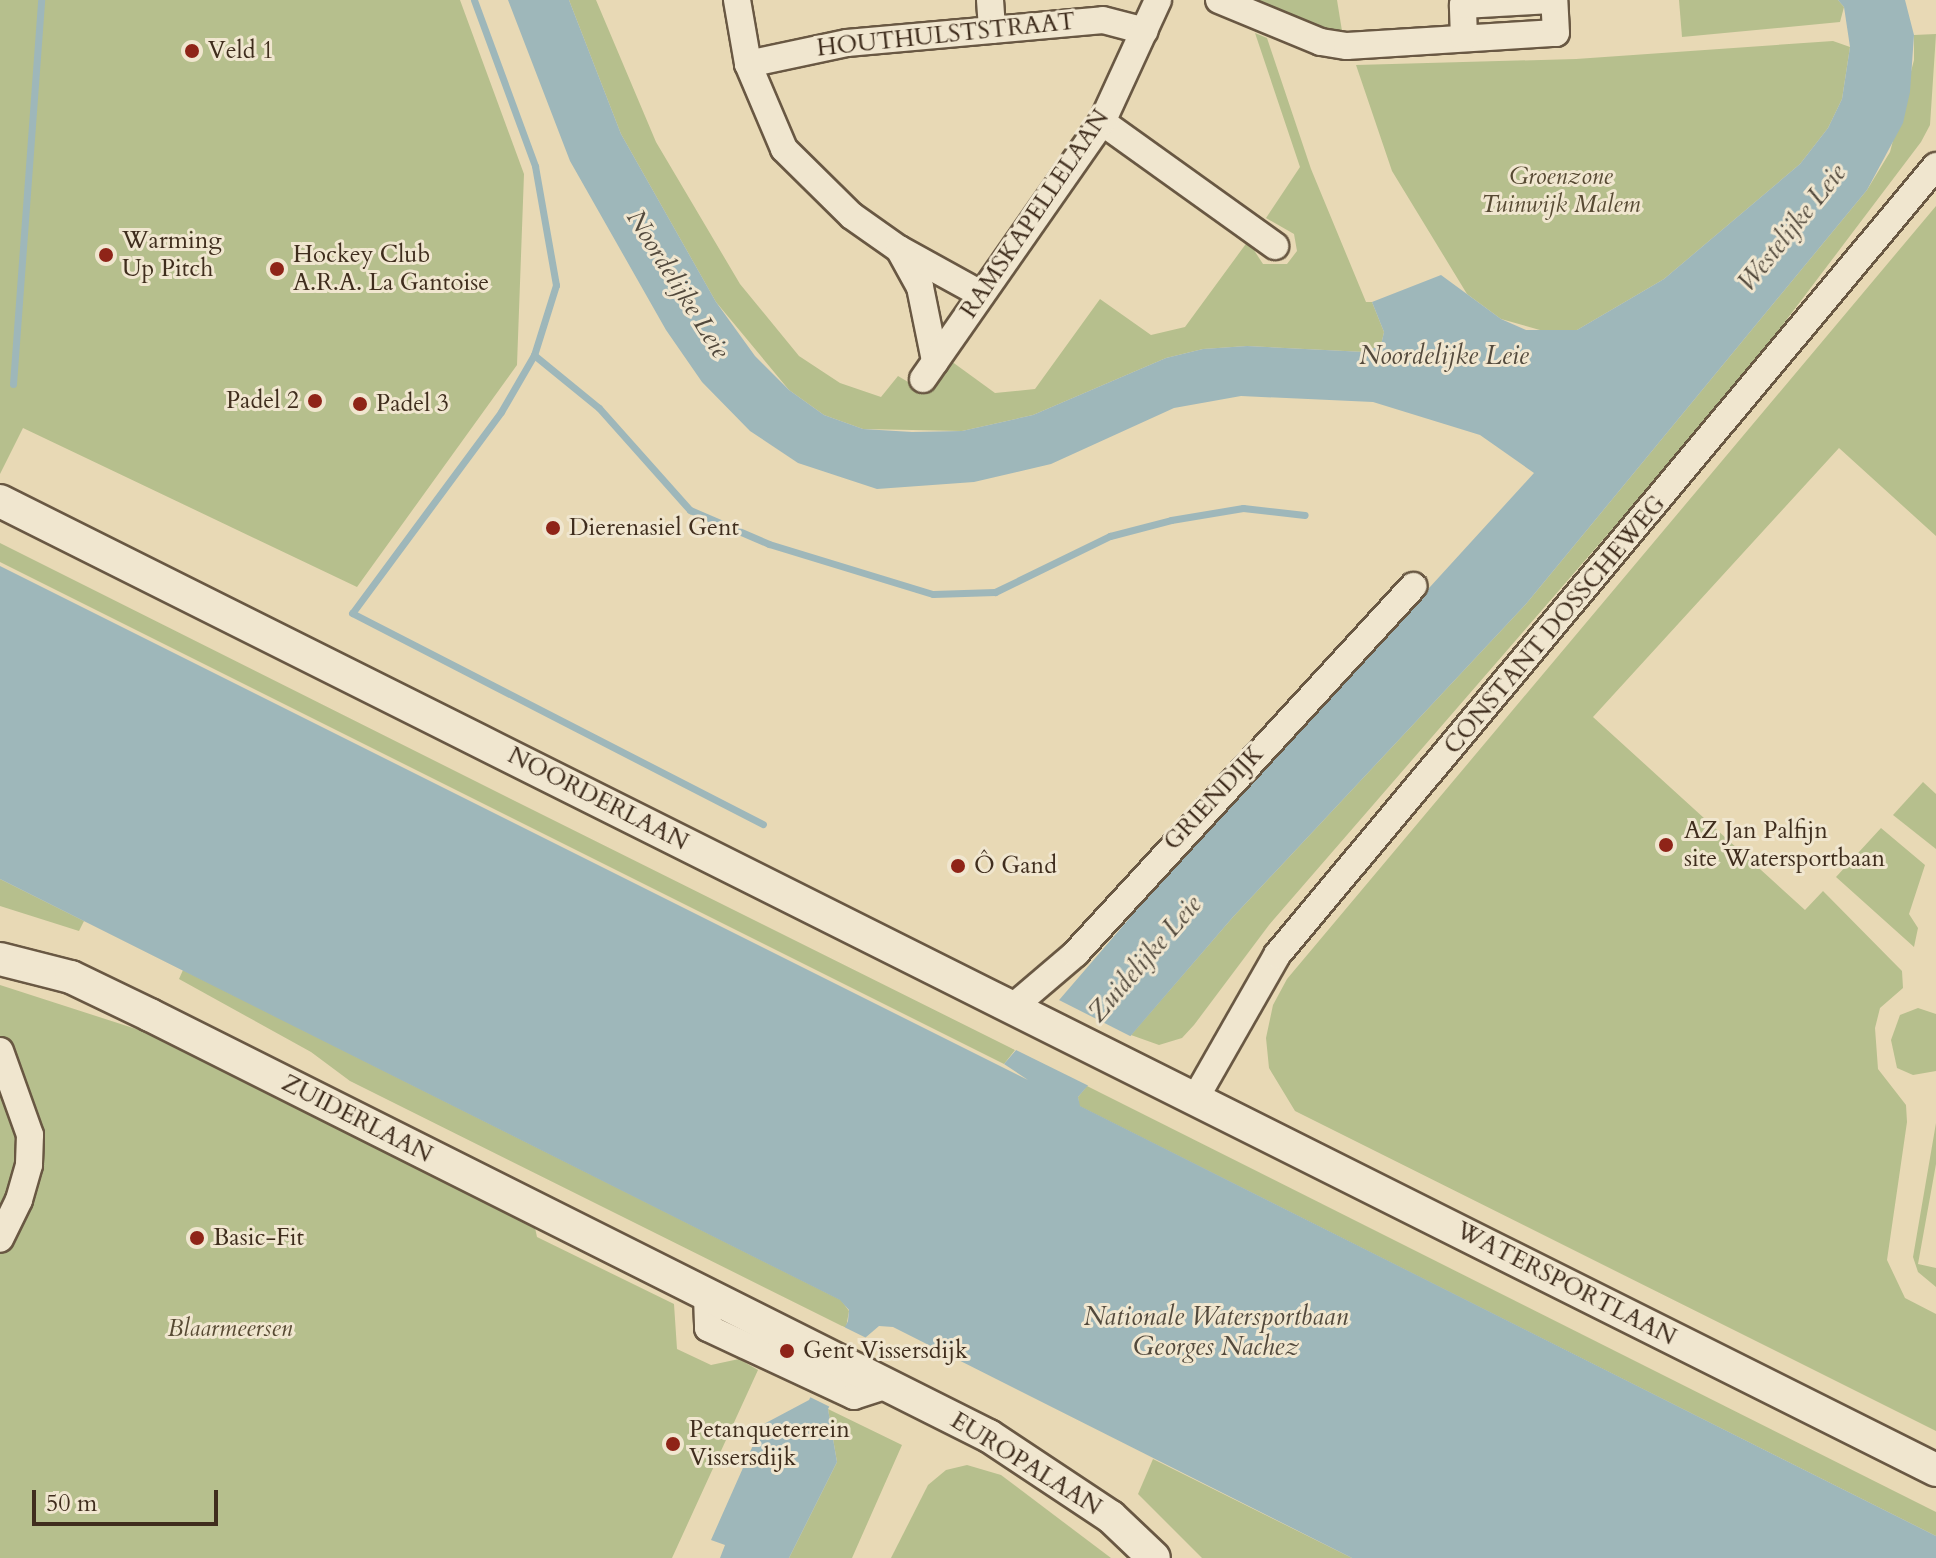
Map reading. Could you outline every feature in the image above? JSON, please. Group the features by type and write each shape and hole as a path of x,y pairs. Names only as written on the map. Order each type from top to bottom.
{"street":[{"path":"737,0 748,64 784,149 852,216 899,249 981,294"},
{"path":"990,0 992,30"},
{"name":"RAMSKAPELLELAAN","path":"899,249 920,287 929,370 1102,122 1158,0"},
{"path":"1219,0 1321,42 1347,46 1556,33 1552,0"},
{"name":"HOUTHULSTSTRAAT","path":"748,64 847,43 1103,20 1145,31"},
{"path":"1102,122 1275,246"},
{"name":"CONSTANT DOSSCHEWEG","path":"1195,1099 1277,955 1936,166"},
{"name":"NOORDERLAAN","path":"0,501 1195,1099"},
{"name":"GRIENDIJK","path":"1020,1010 1413,586"},
{"name":"ZUIDERLAAN","path":"0,959 32,965 96,989 707,1296 810,1361 869,1385"},
{"path":"0,1051 30,1135 19,1200 0,1239"},
{"name":"WATERSPORTLAAN","path":"1195,1099 1936,1470"},
{"name":"EUROPALAAN","path":"869,1385 1037,1465 1111,1517 1154,1558"}],"green space":[{"name":"Hockey Club A.R.A. La Gantoise","path":"0,0 460,0 524,174 517,365 357,587 23,428 0,474"},
{"path":"569,0 596,0 656,142 740,284 799,356 840,383 881,397 898,376 925,392 951,361 995,393 1035,389 1100,299 1151,335 1185,327 1248,241 1263,264 1287,264 1297,251 1294,234 1266,218 1300,167 1255,33 1267,38 1311,169 1366,302 1372,302 1384,332 1381,345 1365,352 1247,346 1203,349 1166,358 1033,415 962,431 863,429 824,415 789,390 716,302 621,134"},
{"path":"1253,0 1337,0 1342,31 1322,28"},
{"path":"1679,0 1838,0 1844,7 1840,22 1682,37"},
{"path":"1936,34 1930,125 1921,142 1738,384 1269,925 1182,1038 1159,1045 1131,1035 1233,917 1526,604 1867,190 1890,152 1914,60 1914,35"},
{"name":"Groenzone Tuinwijk Malem","path":"1833,41 1850,47 1842,99 1828,128 1800,164 1664,279 1577,330 1554,334 1501,319 1467,294 1392,171 1356,65 1576,59"},
{"name":"AZ Jan Palfijn site Watersportbaan","path":"1936,206 1936,536 1839,448 1593,717 1805,910 1823,891 1902,971 1903,988 1880,1008 1875,1028 1878,1069 1906,1105 1907,1122 1887,1260 1905,1298 1936,1314 1936,1431 1295,1111 1269,1068 1266,1038 1273,1005 1287,979"},
{"path":"0,543 1015,1050 1004,1064 0,562"},
{"path":"1923,782 1936,794 1936,849 1893,815"},
{"path":"1881,828 1925,865 1909,914 1918,928 1914,947 1836,877"},
{"path":"0,879 84,921 79,931 0,906"},
{"path":"183,970 841,1300 849,1311 846,1328 350,1081 311,1052 179,979"},
{"name":"Blaarmeersen","path":"0,985 161,1037 534,1223 537,1237 674,1304 677,1349 711,1365 739,1359 758,1370 672,1558 0,1558"},
{"path":"1918,1008 1936,1014 1936,1071 1913,1075 1897,1068 1891,1040 1900,1015"},
{"path":"1087,1086 1936,1512 1936,1536 1079,1106 1078,1097"},
{"path":"1936,1123 1936,1164 1918,1264 1936,1268 1936,1287 1918,1272 1913,1257"},
{"path":"828,1409 902,1445 852,1558 789,1558 837,1462"},
{"path":"1153,1459 1352,1558 1202,1558 1138,1494"},
{"path":"967,1465 1001,1475 1111,1558 891,1558 928,1485 946,1470"}],"water":[{"name":"Nationale Watersportbaan Georges Nachez","path":"508,0 569,0 621,134 716,302 755,356 789,390 824,415 863,429 912,432 962,431 1033,415 1166,358 1203,349 1247,346 1365,352 1381,345 1384,332 1372,302 1441,275 1501,319 1526,330 1577,330 1664,279 1800,164 1828,128 1842,99 1850,47 1844,7 1838,0 1905,0 1914,35 1910,92 1903,123 1867,190 1526,604 1233,917 1078,1097 1080,1106 1936,1536 1936,1558 1352,1558 893,1327 879,1326 865,1338 828,1409 837,1462 789,1558 720,1558 725,1545 711,1540 762,1425 809,1400 848,1321 849,1310 840,1300 0,879 0,566 1028,1080 1004,1064 1159,884 1534,473 1480,435 1373,402 1241,396 1174,408 1051,464 974,482 877,489 798,463 750,431 702,382 666,330 570,161"}],"pier":[{"path":"1055,998 1134,1038 1091,1087 1012,1048"},
{"path":"842,1326 869,1339 835,1409 808,1396"}],"waterway":[{"path":"13,384 41,0"},
{"path":"474,0 535,166 556,285 534,355 501,412 352,613 763,824"},
{"path":"534,355 599,408 690,510 769,544 933,594 995,592 1110,536 1171,520 1243,508 1305,515"}],"place":[{"name":"Veld 1","path":"192,51"},
{"name":"Warming Up Pitch","path":"106,255"},
{"name":"Hockey Club A.R.A. La Gantoise","path":"277,269"},
{"name":"Padel 2","path":"315,401"},
{"name":"Padel 3","path":"360,404"},
{"name":"Dierenasiel Gent","path":"553,528"},
{"name":"AZ Jan Palfijn site Watersportbaan","path":"1666,845"},
{"name":"Ô Gand","path":"958,866"},
{"name":"Basic-Fit","path":"197,1238"},
{"name":"Gent Vissersdijk","path":"787,1351"},
{"name":"Petanqueterrein Vissersdijk","path":"673,1444"}],"water label":[{"name":"Westelijke Leie","path":"1792,228"},
{"name":"Noordelijke Leie","path":"678,284"},
{"name":"Noordelijke Leie","path":"1444,356"},
{"name":"Zuidelijke Leie","path":"1145,959"}]}
